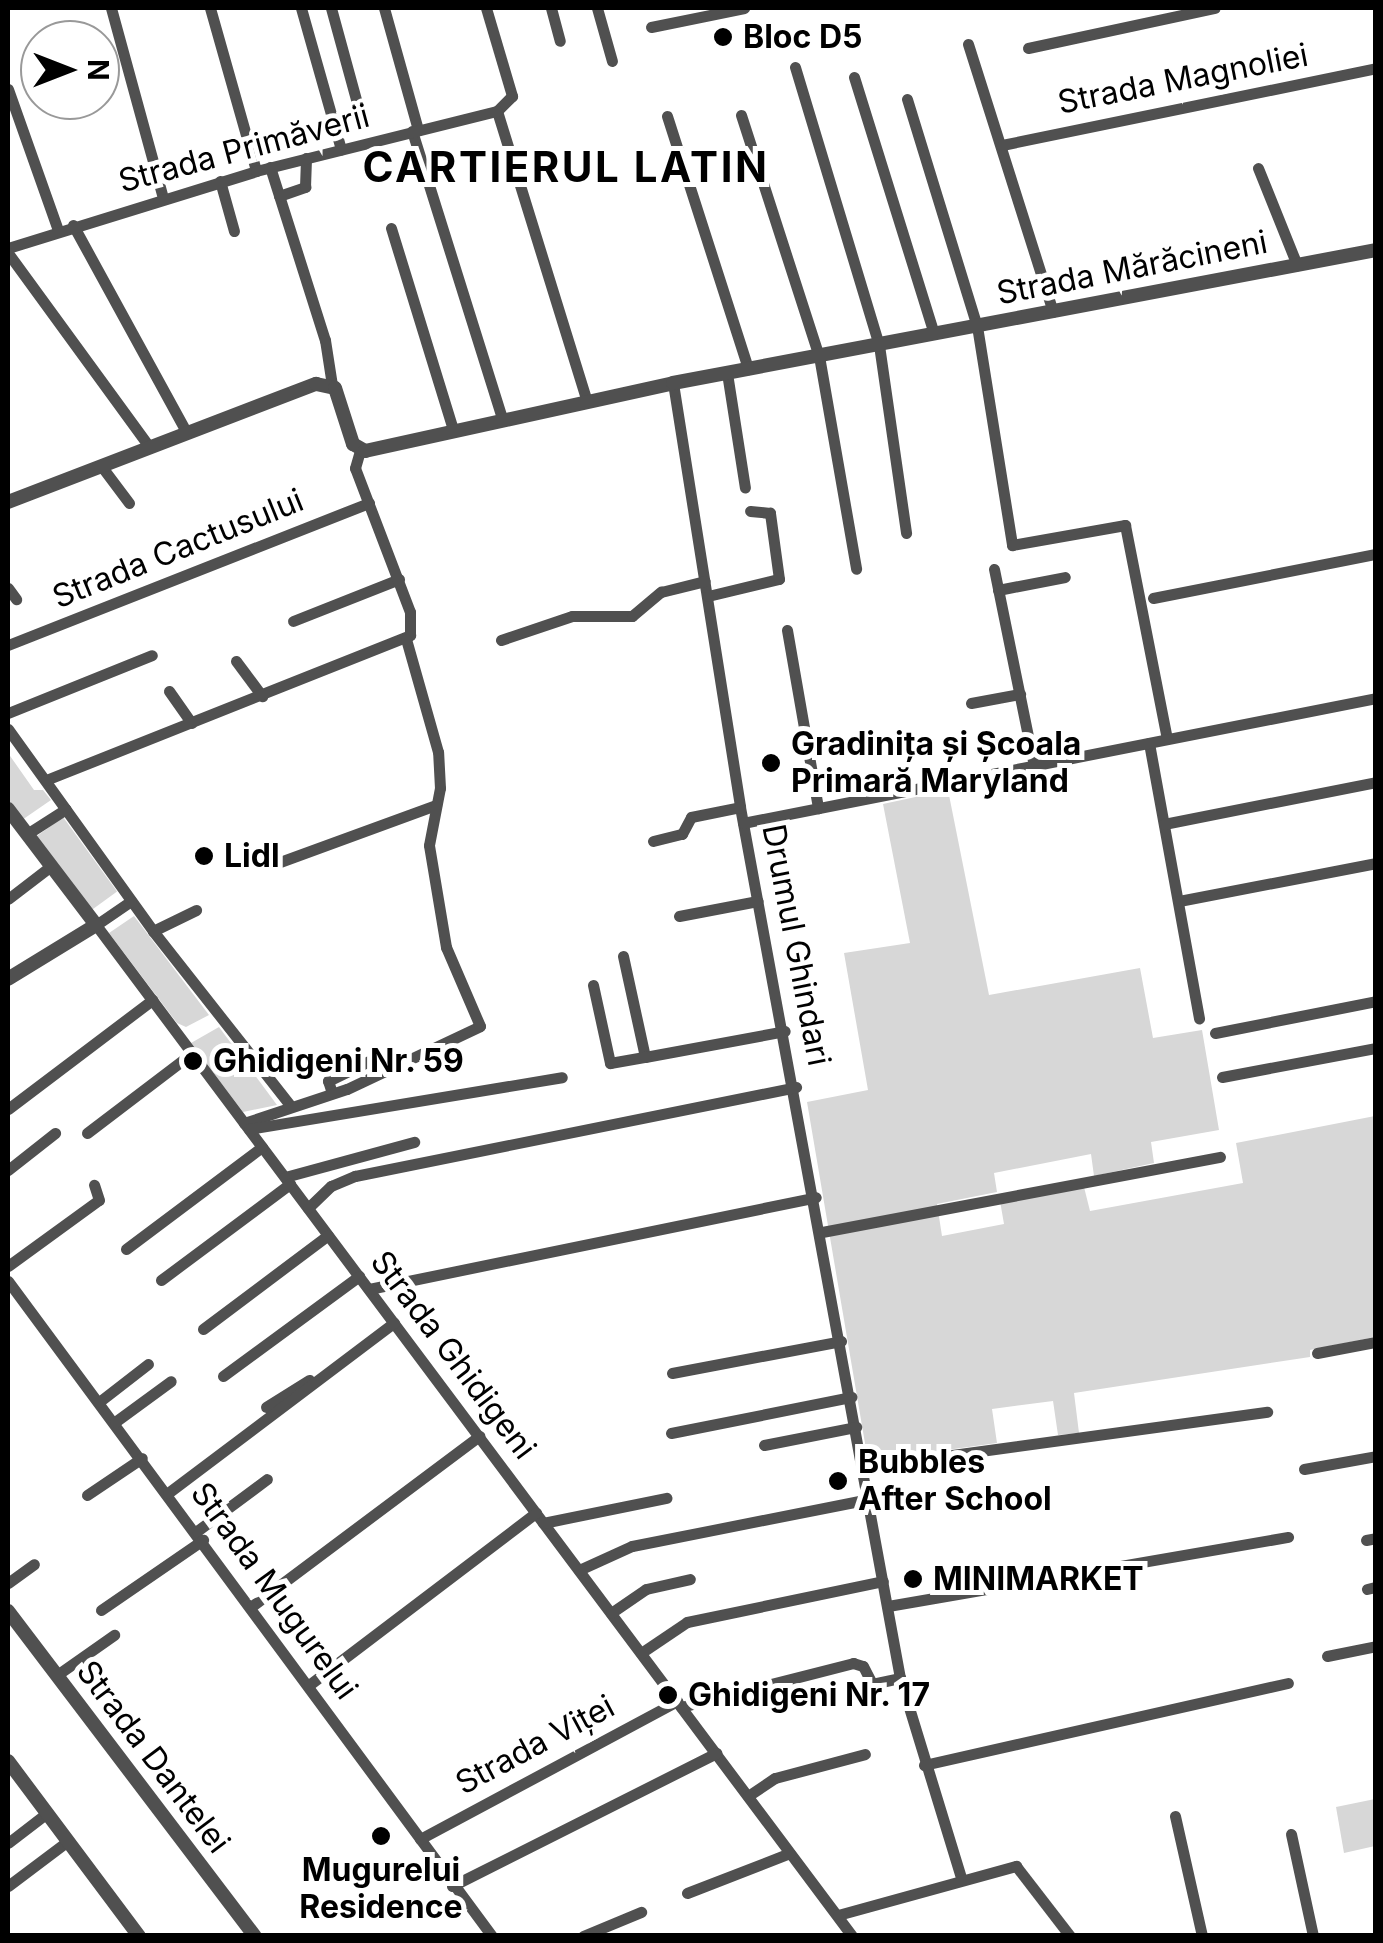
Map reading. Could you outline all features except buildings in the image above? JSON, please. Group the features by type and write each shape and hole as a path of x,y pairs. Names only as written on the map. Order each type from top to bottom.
{"street":[{"path":"112,8 163,198"},
{"path":"210,8 256,171"},
{"path":"300,8 340,149"},
{"path":"331,8 358,106"},
{"path":"384,8 415,130 502,419"},
{"path":"486,8 512,96 497,110 587,401"},
{"path":"551,8 560,41"},
{"path":"597,8 612,62"},
{"path":"651,27 744,8"},
{"path":"1028,48 1215,8"},
{"path":"968,44 1053,312"},
{"path":"795,67 879,345 906,532"},
{"name":"Strada Magnoliei","path":"1002,145 1376,68"},
{"path":"854,78 934,334"},
{"path":"8,89 58,230"},
{"name":"Strada Mărăcineni","path":"907,99 977,326 1012,544 1125,525 1167,739"},
{"name":"Strada Primăverii","path":"8,250 73,225 256,171 497,110"},
{"path":"741,115 819,356 856,569"},
{"path":"666,116 748,369"},
{"path":"279,196 305,187 306,158"},
{"path":"247,1126 289,1104 332,1094 480,1026 446,947 429,846 436,805 438,752 399,579 355,468 360,450 332,384 325,340 270,167"},
{"name":"Strada Mărăcineni","path":"1258,168 1297,264"},
{"path":"220,182 234,231"},
{"path":"73,225 187,433"},
{"path":"391,228 453,430"},
{"path":"8,250 150,448"},
{"name":"Strada Mărăcineni","path":"360,450 674,383 1376,250"},
{"path":"728,373 746,488"},
{"name":"Drumul Ghindari","path":"674,383 740,807 796,1086 900,1678 961,1877"},
{"path":"8,502 316,384 332,384"},
{"path":"102,467 129,503"},
{"name":"Strada Cactusului","path":"8,646 368,503"},
{"path":"708,596 779,580 770,513 750,511"},
{"path":"1154,598 1376,554"},
{"path":"994,569 1034,766"},
{"path":"998,590 1064,577"},
{"path":"293,621 399,579"},
{"path":"501,640 572,616 632,616 661,592 705,580"},
{"path":"8,588 16,600"},
{"path":"787,630 818,808"},
{"path":"46,780 409,635"},
{"path":"8,713 152,655"},
{"path":"236,661 262,696"},
{"path":"169,691 191,724"},
{"path":"972,703 1020,694"},
{"path":"743,822 1376,698"},
{"path":"8,728 130,901 289,1104"},
{"path":"1150,742 1199,1019"},
{"path":"1164,824 1376,782"},
{"path":"269,866 436,805"},
{"path":"653,842 682,834 691,817 740,807"},
{"name":"Strada Ghidigeni","path":"8,809 852,1936"},
{"path":"27,834 66,809"},
{"path":"1179,901 1376,864"},
{"path":"8,899 51,866"},
{"path":"8,979 130,901"},
{"path":"679,916 758,901"},
{"path":"153,931 196,910"},
{"path":"623,956 645,1057"},
{"path":"593,985 610,1063 784,1031"},
{"path":"8,1109 152,1000"},
{"path":"1215,1033 1376,1001"},
{"path":"1222,1076 1376,1048"},
{"path":"87,1133 192,1054"},
{"path":"332,1094 328,1081 371,1060"},
{"path":"247,1126 562,1077"},
{"path":"308,1208 331,1186 355,1176 796,1086"},
{"path":"8,1170 55,1134"},
{"path":"161,1280 288,1180 414,1142"},
{"path":"126,1250 262,1146"},
{"path":"822,1232 1220,1157"},
{"path":"8,1266 99,1200 94,1185"},
{"path":"369,1290 816,1197"},
{"path":"203,1329 328,1235"},
{"path":"223,1376 359,1276"},
{"name":"Strada Mugurelui","path":"8,1281 200,1535 492,1936"},
{"path":"266,1407 392,1321"},
{"path":"168,1493 392,1321"},
{"path":"672,1373 841,1341"},
{"path":"1317,1353 1376,1342"},
{"path":"99,1402 148,1364"},
{"path":"115,1422 171,1381"},
{"path":"671,1432 851,1398"},
{"path":"864,1467 1267,1412"},
{"path":"764,1445 856,1426"},
{"path":"252,1606 479,1436"},
{"path":"1304,1470 1376,1456"},
{"path":"87,1494 142,1458"},
{"path":"100,1610 267,1479"},
{"path":"309,1685 540,1518 666,1498"},
{"path":"579,1570 632,1546 869,1499"},
{"path":"888,1606 1288,1537"},
{"path":"8,1583 34,1564"},
{"path":"611,1613 646,1589 690,1580"},
{"path":"641,1653 687,1622 883,1581"},
{"name":"Strada Dantelei","path":"8,1611 255,1936"},
{"path":"57,1676 114,1635"},
{"path":"1327,1656 1376,1646"},
{"path":"679,1704 853,1663 863,1666 872,1684 900,1678"},
{"path":"924,1765 1288,1683"},
{"name":"Strada Viței","path":"420,1839 679,1704"},
{"path":"452,1886 716,1753"},
{"path":"748,1796 775,1778 865,1754"},
{"path":"8,1760 140,1936"},
{"path":"8,1843 47,1813"},
{"path":"1176,1816 1202,1936"},
{"path":"1291,1834 1312,1936"},
{"path":"8,1886 68,1841"},
{"path":"687,1894 790,1852"},
{"path":"838,1915 961,1877 1020,1868 1070,1936"},
{"path":"584,1936 641,1912"}],"shaded area":[{"path":"8,753 34,790 43,790 51,800 22,820 8,801"},
{"path":"948,790 989,995 1140,968 1153,1038 1202,1030 1219,1130 1151,1142 1154,1163 1094,1176 1091,1154 994,1173 997,1192 937,1204 942,1236 1004,1224 1000,1201 1084,1187 1090,1211 1243,1183 1236,1143 1375,1116 1375,1337 1310,1350 1310,1357 1074,1393 1079,1433 1058,1435 1053,1401 992,1409 997,1443 868,1461 807,1102 868,1090 844,953 910,943 883,804"},
{"path":"63,817 117,891 90,911 35,837"},
{"path":"134,916 209,1015 186,1027 177,1023 109,933"},
{"path":"219,1027 277,1105 243,1112 191,1043"},
{"path":"1375,1799 1375,1846 1344,1853 1336,1807"}],"place":[{"name":"Bloc D5","path":"723,37"},
{"name":"Gradinița și Școala Primară Maryland","path":"771,763"},
{"name":"Lidl","path":"204,856"},
{"name":"Ghidigeni Nr. 59","path":"193,1061"},
{"name":"Bubbles After School","path":"838,1481"},
{"name":"MINIMARKET","path":"913,1579"},
{"name":"Ghidigeni Nr. 17","path":"668,1695"},
{"name":"Mugurelui Residence","path":"381,1836"}],"district":[{"name":"CARTIERUL LATIN","path":"566,167"}]}
